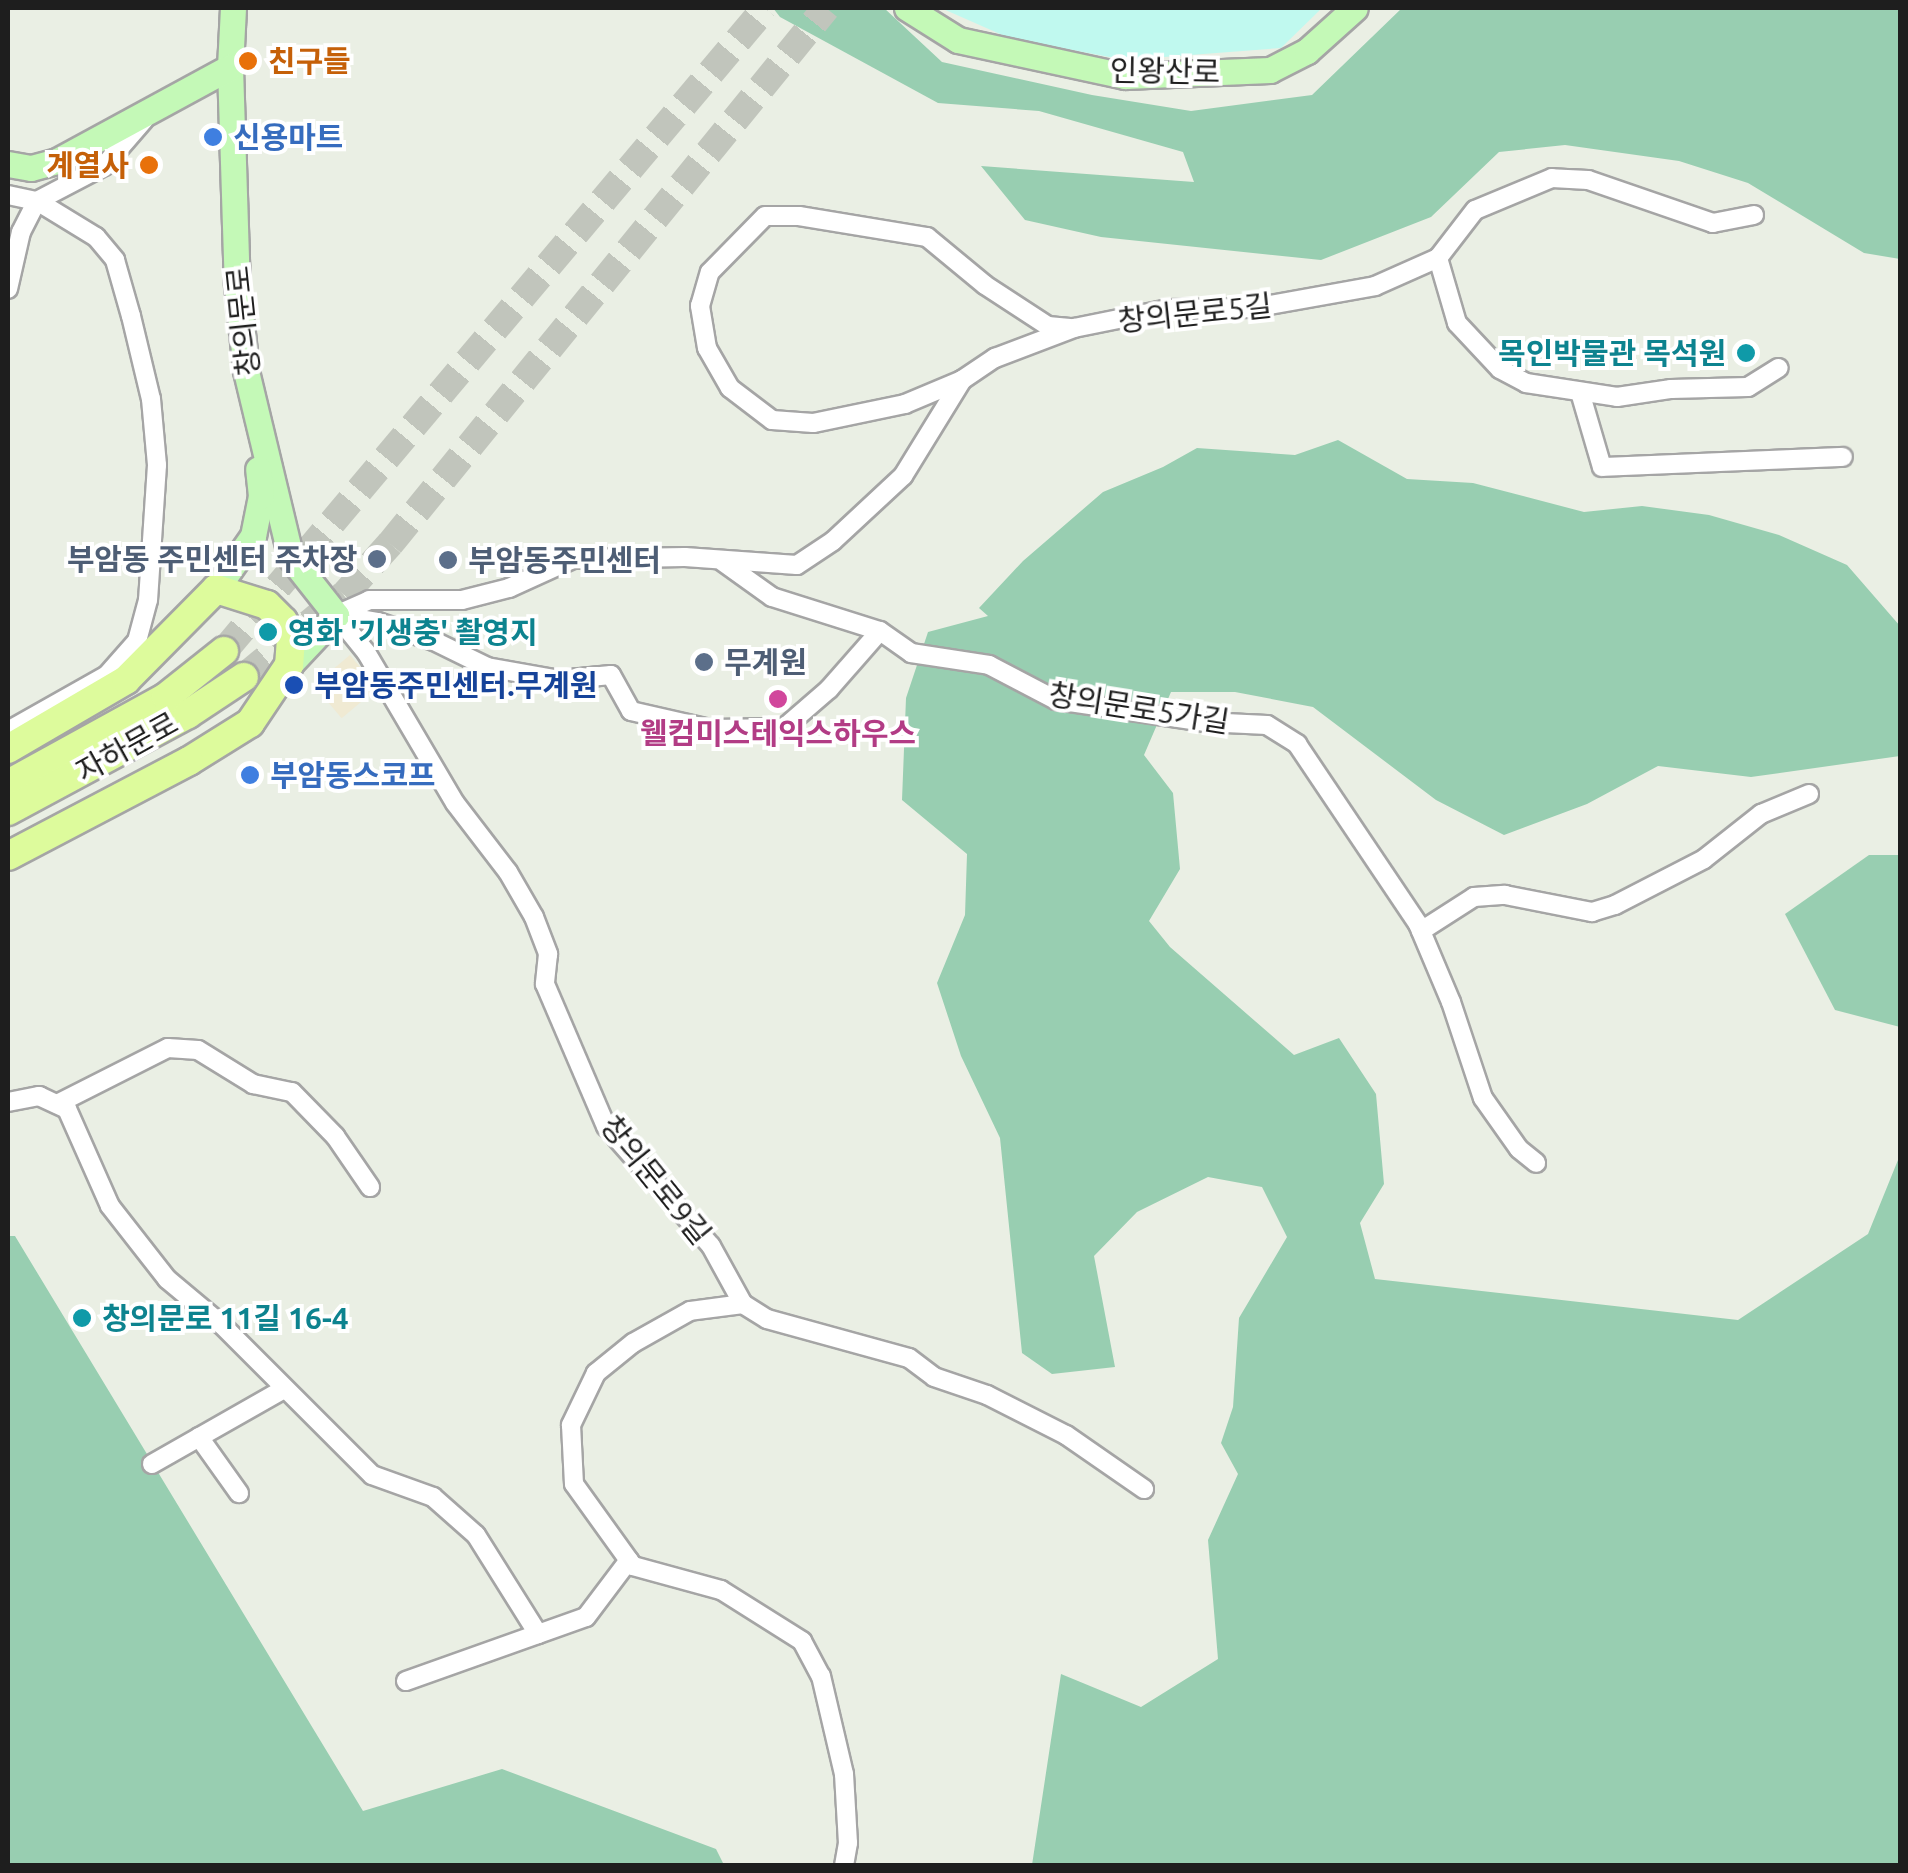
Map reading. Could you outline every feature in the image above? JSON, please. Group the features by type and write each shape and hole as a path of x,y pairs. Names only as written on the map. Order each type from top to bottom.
{"main road":[{"path":"8,749 126,680 216,589 267,605 283,621 291,638 289,666 250,723 219,744 8,856"},
{"name":"자하문로","path":"8,784 166,698 224,650"},
{"name":"자하문로","path":"8,812 173,723 244,676"}],"street":[{"name":"창의문로","path":"233,8 230,68 237,286 246,371 291,558 336,615"},
{"name":"인왕산로","path":"907,8 958,40 1126,76 1270,70 1307,51 1355,8"},
{"path":"8,164 31,168 57,162 230,68"},
{"path":"8,289 21,232 38,201 104,166 151,112"},
{"name":"창의문로5길","path":"336,615 369,600 462,600 508,588 574,559 685,557 797,565 834,540 903,476 962,380 995,358 1074,328 1168,309 1254,308 1374,286 1438,258 1475,210 1552,178 1588,180 1712,223 1754,215"},
{"path":"8,195 38,201 96,237 115,260 151,398 157,464 148,600 137,641 107,675 8,731"},
{"path":"962,380 905,404 813,423 772,420 730,388 707,348 700,306 710,272 765,216 798,216 927,237 985,284 1048,326 1074,328"},
{"path":"1438,258 1457,323 1500,369 1526,383 1616,397 1671,389 1748,387 1779,368"},
{"path":"1580,392 1602,467 1843,457"},
{"path":"216,589 252,536 261,496 258,469 266,451"},
{"name":"창의문로5가길","path":"722,562 772,597 880,631 911,653 989,665 1056,700 1205,722 1267,725 1297,744 1386,872 1420,931 1451,1002 1482,1098 1519,1149 1536,1164"},
{"path":"289,666 336,615 378,622 434,641 486,668 559,680 611,675 632,711 710,729 784,728 829,689 880,631"},
{"name":"창의문로9길","path":"336,615 366,652 455,803 508,872 534,917 548,954 545,984 606,1126 711,1246 743,1304"},
{"path":"1420,931 1474,897 1505,896 1592,912 1616,905 1704,859 1761,814 1809,794"},
{"path":"57,1104 168,1048 198,1050 253,1084 292,1092 335,1136 370,1187"},
{"path":"8,1102 39,1096 67,1110 110,1206 166,1279 222,1326 282,1390 372,1475 432,1497 476,1535 538,1634"},
{"path":"844,1866 848,1842 844,1774 821,1676 802,1642 721,1590 633,1566 574,1484 571,1426 596,1373 632,1343 690,1310 743,1304 768,1319 909,1358 934,1377 987,1395 1066,1435 1144,1489"},
{"path":"152,1464 282,1390"},
{"path":"200,1437 239,1493"},
{"path":"406,1682 586,1617 628,1560"}],"shaded area":[{"path":"941,8 1322,8 1281,48 1125,60 1009,38"},
{"path":"350,655 378,688 342,718 314,685"}],"green space":[{"path":"773,8 884,8 942,62 1092,95 1191,111 1312,95 1402,8 1900,8 1900,259 1864,253 1748,183 1679,161 1565,145 1499,152 1431,217 1321,260 1101,237 1025,220 981,166 1194,182 1183,152 1039,111 938,103 780,17"},
{"path":"1338,440 1407,479 1473,483 1584,512 1642,506 1709,515 1779,535 1847,565 1900,626 1900,756 1751,777 1658,766 1587,804 1504,835 1436,800 1313,707 1235,692 1171,692 1144,755 1173,793 1180,869 1149,921 1170,947 1294,1055 1339,1038 1376,1094 1384,1184 1360,1223 1375,1279 1738,1320 1868,1234 1900,1155 1900,1865 1032,1865 1061,1674 1141,1707 1218,1659 1208,1540 1238,1474 1221,1443 1233,1407 1239,1318 1287,1237 1262,1187 1208,1177 1137,1212 1094,1256 1115,1367 1052,1374 1022,1353 1000,1138 961,1056 937,983 965,915 967,854 902,800 906,698 928,632 988,616 979,608 1023,561 1103,492 1197,448 1295,455"},
{"path":"1869,855 1900,855 1900,1027 1835,1010 1785,914"},
{"path":"8,1236 15,1236 363,1811 502,1769 716,1849 724,1865 8,1866"}],"tunnel":[{"path":"224,651 765,8"},
{"path":"244,677 344,595 390,544 826,8"}],"place":[{"name":"친구들","path":"248,61"},
{"name":"신용마트","path":"213,137"},
{"name":"계열사","path":"149,165"},
{"name":"목인박물관 목석원","path":"1746,353"},
{"name":"부암동 주민센터 주차장","path":"377,559"},
{"name":"부암동주민센터","path":"448,560"},
{"name":"영화 '기생충' 촬영지","path":"268,632"},
{"name":"무계원","path":"704,662"},
{"name":"부암동주민센터.무계원","path":"294,685"},
{"name":"웰컴미스테익스하우스","path":"778,699"},
{"name":"부암동스코프","path":"250,775"},
{"name":"창의문로 11길 16-4","path":"82,1318"}]}
